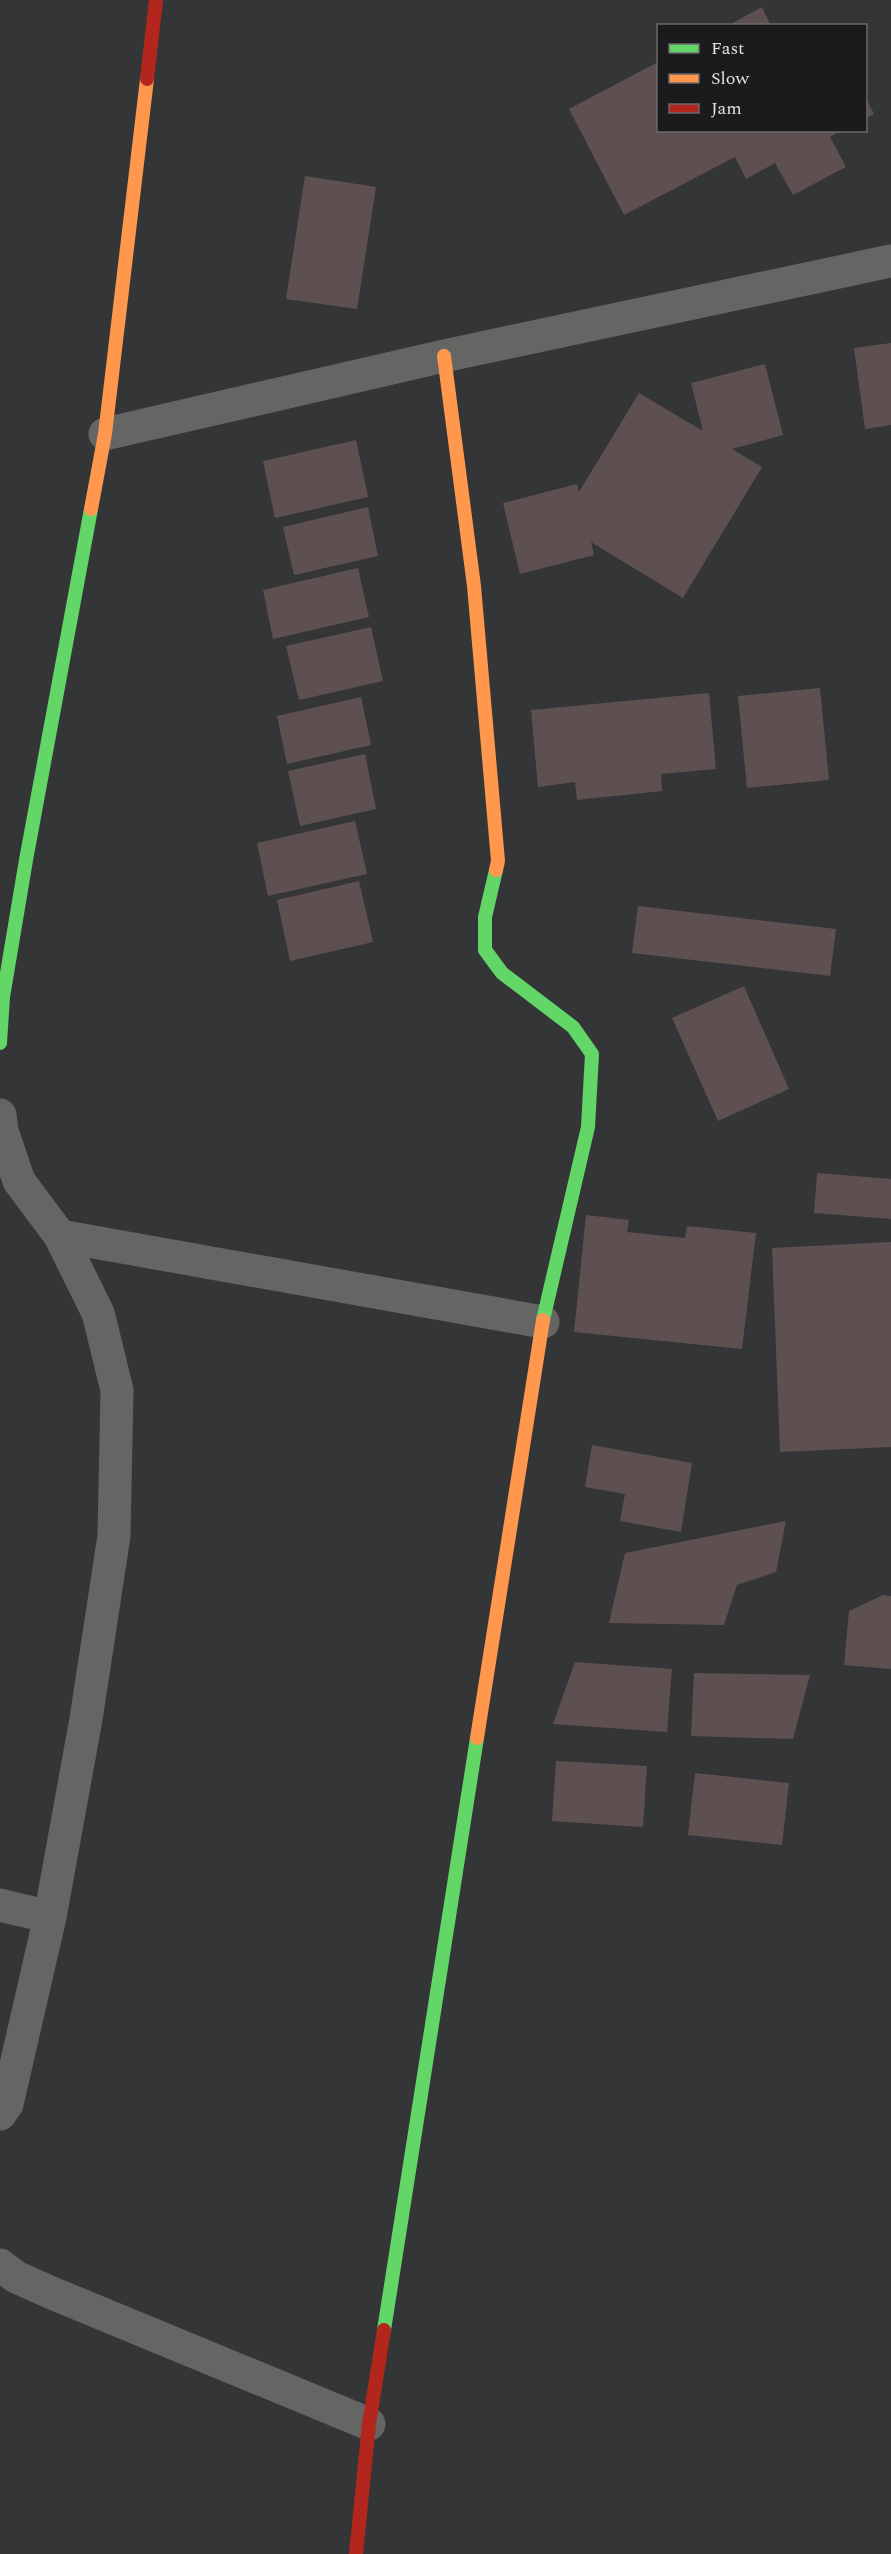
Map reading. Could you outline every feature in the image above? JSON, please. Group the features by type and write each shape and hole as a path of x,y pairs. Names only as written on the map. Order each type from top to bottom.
{"street":[{"path":"0,1043 3,997 26,860 105,434 156,0"},
{"path":"105,434 444,356 891,261"},
{"path":"356,2554 369,2424 543,1322 588,1126 592,1054 573,1027 502,973 485,950 485,917 498,861 474,586 444,356"},
{"path":"0,1114 19,1181 60,1236 98,1313 117,1390 114,1536 86,1719 50,1917 7,2104 0,2114"},
{"path":"60,1236 543,1322"},
{"path":"0,1905 50,1917"},
{"path":"0,2265 16,2277 52,2293 369,2424"}],"building":[{"path":"762,7 770,24 731,24"},
{"path":"657,63 657,132 839,132 830,137 846,167 793,195 775,163 746,179 735,157 624,215 569,109"},
{"path":"867,100 874,114 867,118"},
{"path":"305,176 376,187 357,309 286,299"},
{"path":"891,343 891,425 865,429 854,348"},
{"path":"765,364 783,435 732,449 762,467 683,598 591,542 594,555 520,574 503,503 577,484 579,492 639,393 703,431 691,383"},
{"path":"356,440 368,497 275,518 263,461"},
{"path":"368,507 378,556 294,575 283,527"},
{"path":"358,568 369,617 273,639 263,590"},
{"path":"371,627 383,681 299,700 286,646"},
{"path":"820,688 829,780 747,788 738,696"},
{"path":"709,693 716,769 661,774 662,791 577,800 575,782 538,787 531,710"},
{"path":"361,697 371,745 287,764 277,716"},
{"path":"365,754 376,809 300,826 288,771"},
{"path":"355,821 367,874 268,896 257,843"},
{"path":"359,881 373,942 290,961 277,900"},
{"path":"638,906 836,929 830,976 632,953"},
{"path":"744,986 789,1089 718,1121 672,1018"},
{"path":"817,1173 891,1179 891,1219 814,1213"},
{"path":"586,1215 629,1220 627,1232 685,1238 687,1226 756,1233 742,1349 574,1332"},
{"path":"891,1242 891,1447 780,1452 772,1248"},
{"path":"592,1445 692,1463 681,1532 620,1521 625,1494 585,1487"},
{"path":"786,1521 776,1572 737,1585 724,1625 609,1623 625,1553"},
{"path":"883,1595 891,1596 891,1669 844,1665 849,1611"},
{"path":"575,1662 672,1669 667,1732 553,1724"},
{"path":"694,1673 810,1675 793,1739 691,1736"},
{"path":"556,1761 647,1766 643,1827 552,1821"},
{"path":"695,1773 789,1783 782,1845 688,1835"}],"traffic: fast":[{"path":"0,1043 3,997 26,860 91,509"},
{"path":"496,870 485,917 485,950 502,973 573,1027 592,1054 588,1127 543,1320"},
{"path":"384,2330 477,1738"}],"traffic: slow":[{"path":"91,509 105,434 147,79"},
{"path":"444,356 474,586 498,861 496,870"},
{"path":"477,1738 543,1320"}],"traffic: jam":[{"path":"147,79 156,0"},
{"path":"356,2554 369,2424 384,2330"}]}
